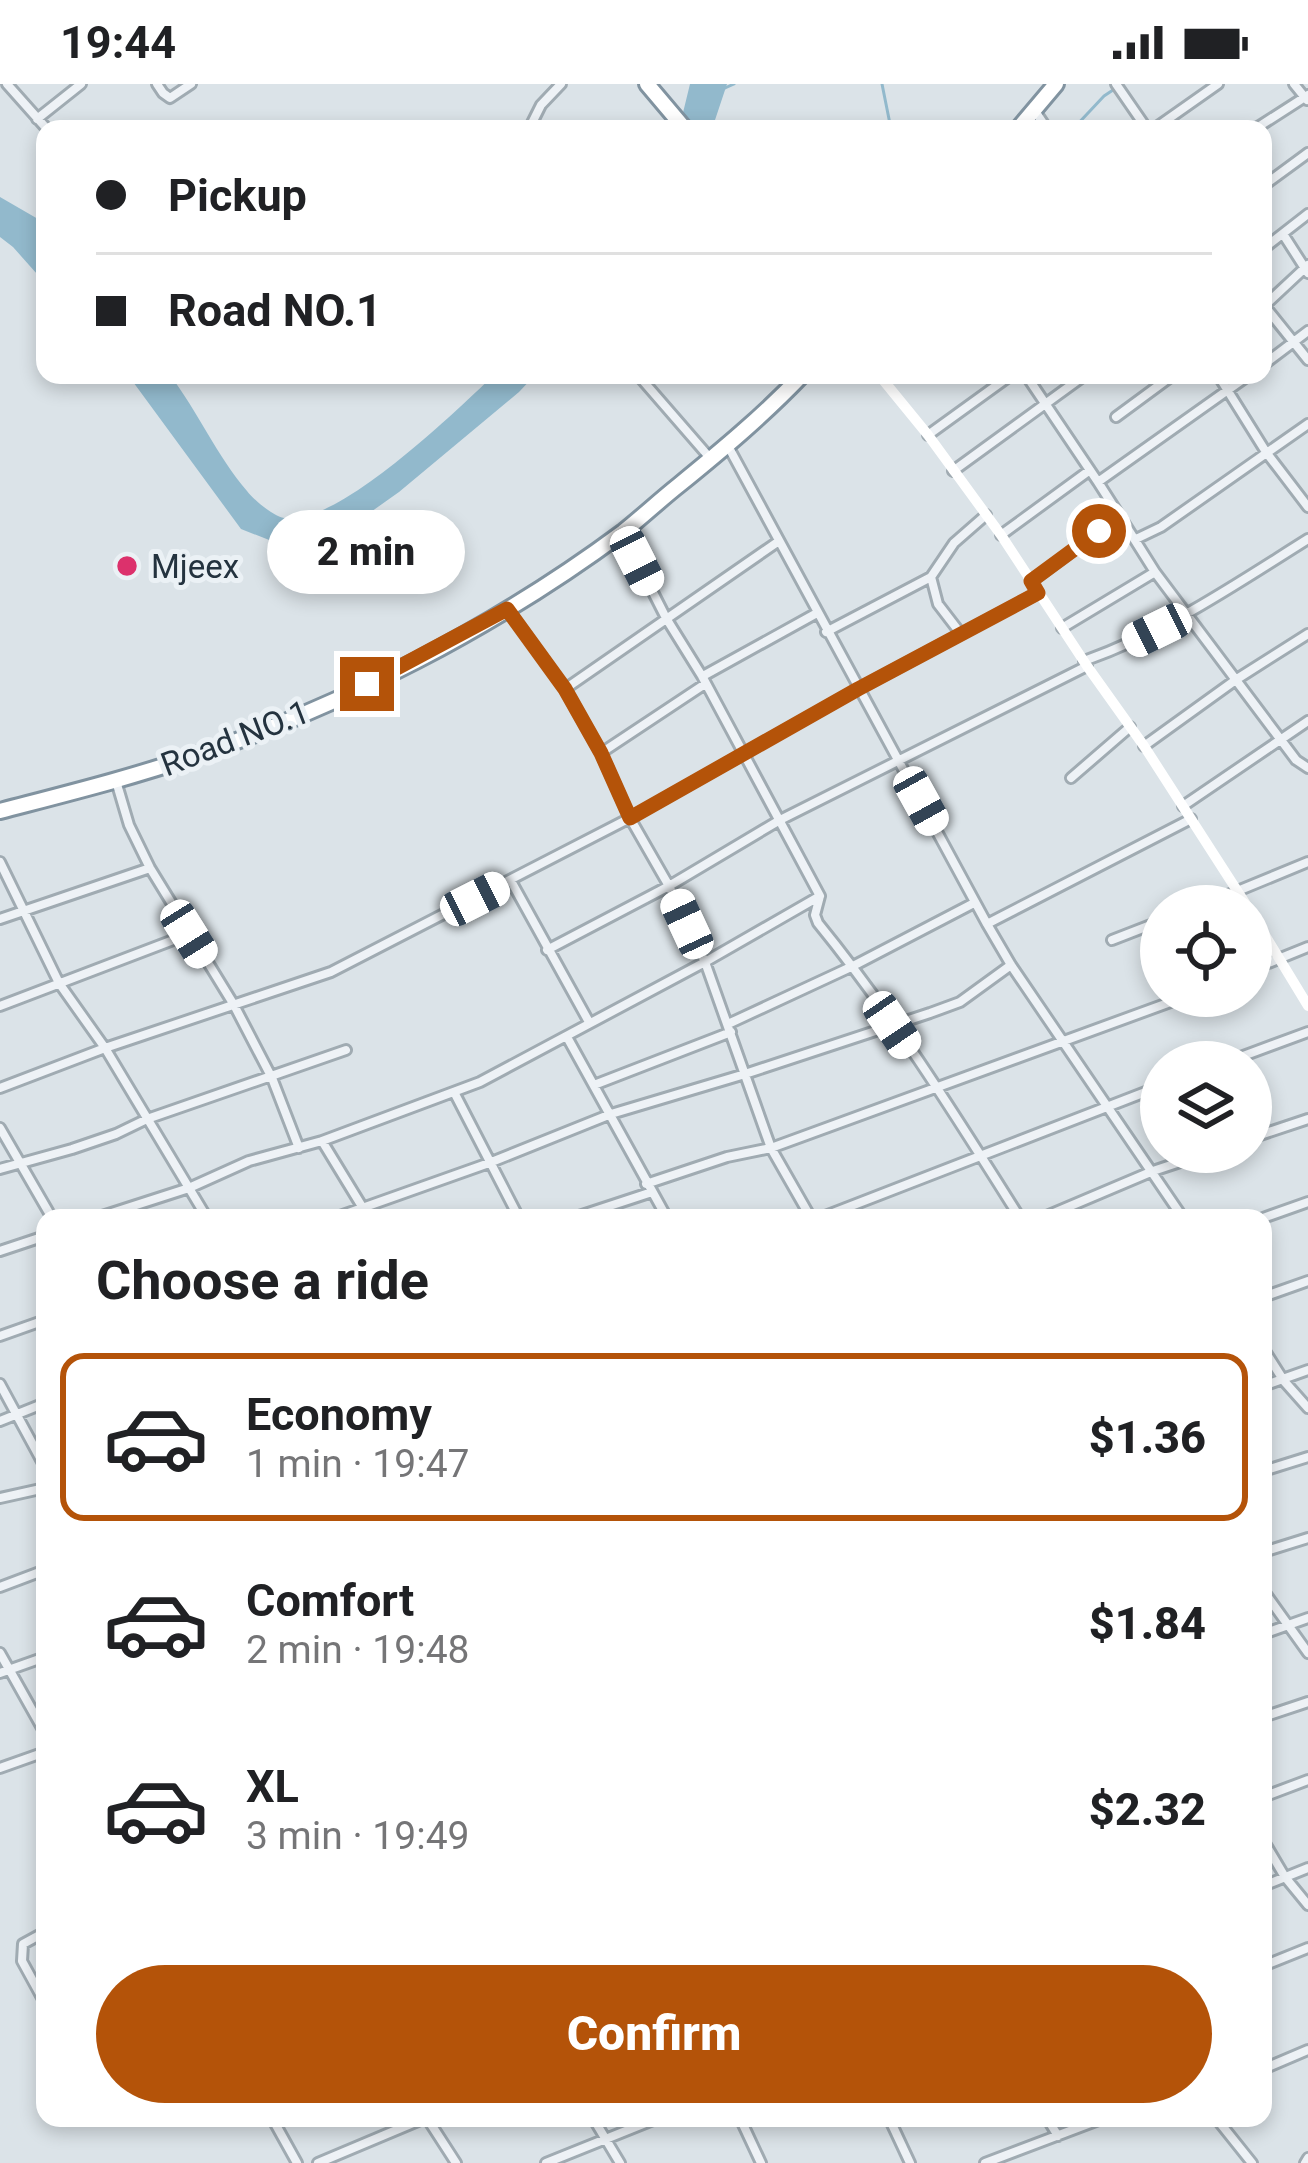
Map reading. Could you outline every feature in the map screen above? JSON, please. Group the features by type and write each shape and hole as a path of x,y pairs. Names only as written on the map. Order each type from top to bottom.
{"highway":[{"path":"647,84 677,120"},
{"path":"1026,120 1055,84"},
{"name":"Road NO.1","path":"0,811 199,755 304,714 398,669 507,609 622,532 728,446 793,384"}],"street":[{"path":"7,84 37,119 81,84"},
{"path":"157,84 170,98 191,84"},
{"path":"534,120 561,84"},
{"path":"1116,84 1143,120"},
{"path":"1164,120 1218,84"},
{"path":"1270,120 1307,97 1294,84"},
{"path":"1034,110 1041,120"},
{"path":"1272,179 1308,153"},
{"path":"1272,242 1308,214"},
{"path":"1272,298 1307,269 1283,233"},
{"path":"1272,315 1308,360"},
{"path":"1272,358 1308,332"},
{"path":"646,384 711,460"},
{"path":"886,384 1001,535 1235,885"},
{"path":"928,435 999,384"},
{"path":"1032,384 1155,572 1296,760 1308,768"},
{"path":"953,471 1073,384"},
{"path":"1116,417 1161,384"},
{"path":"1224,384 1266,452 1308,507"},
{"path":"1098,482 1236,384"},
{"path":"1136,539 1308,424"},
{"path":"728,446 974,903 1140,1153"},
{"path":"1001,535 1090,470"},
{"path":"826,632 931,577 954,543 986,515"},
{"path":"0,1088 331,972 511,881 962,634 1035,587 1099,531 1121,518"},
{"path":"622,532 820,896 818,923 853,966 1012,1209"},
{"path":"547,950 780,820 1085,663 1187,616 1308,538"},
{"path":"565,689 779,542"},
{"path":"1062,628 1155,572"},
{"path":"931,577 938,604 962,634"},
{"path":"507,609 565,689 669,886 706,962 772,1148 810,1209"},
{"path":"601,753 703,680 817,613"},
{"path":"1144,746 1308,634"},
{"path":"1183,806 1308,721"},
{"path":"1071,778 1130,727"},
{"path":"116,782 129,825 150,868 234,1005 272,1078 299,1148"},
{"path":"987,924 1191,819"},
{"path":"0,862 59,983 106,1048 202,1209"},
{"path":"1253,885 1308,862"},
{"path":"0,920 150,868"},
{"path":"511,881 589,1022"},
{"path":"124,1209 480,1082 820,896"},
{"path":"594,1085 730,1028 974,903"},
{"path":"1112,940 1140,929"},
{"path":"0,1006 189,934"},
{"path":"1272,961 1308,946"},
{"path":"1272,950 1308,1006"},
{"path":"361,1209 611,1114 960,1002 1011,965"},
{"path":"596,1209 727,1157 772,1148 1140,1013"},
{"path":"1272,1045 1308,1032"},
{"path":"567,1037 662,1209"},
{"path":"0,1168 94,1142 346,1050"},
{"path":"454,1092 515,1209"},
{"path":"840,1209 1140,1094"},
{"path":"1272,1131 1308,1119"},
{"path":"0,1128 47,1209"},
{"path":"322,1142 364,1208"},
{"path":"1064,1209 1151,1173"},
{"path":"1154,1173 1177,1209"},
{"path":"1272,1215 1308,1202"},
{"path":"0,1251 36,1239"},
{"path":"1272,1294 1308,1281"},
{"path":"0,1336 36,1324"},
{"path":"1272,1362 1308,1408"},
{"path":"1272,1384 1308,1370"},
{"path":"0,1384 36,1451"},
{"path":"0,1421 36,1407"},
{"path":"1272,1468 1308,1457"},
{"path":"0,1498 36,1490"},
{"path":"1272,1549 1308,1538"},
{"path":"0,1587 36,1573"},
{"path":"1272,1602 1308,1653"},
{"path":"1272,1631 1308,1618"},
{"path":"0,1653 36,1717"},
{"path":"0,1673 36,1661"},
{"path":"1272,1714 1308,1702"},
{"path":"0,1768 36,1754"},
{"path":"1272,1794 1308,1780"},
{"path":"1272,1855 1308,1905"},
{"path":"1272,1882 1308,1868"},
{"path":"36,1937 23,1944 22,1961 36,1987"},
{"path":"1272,1962 1308,1948"},
{"path":"1272,2065 1308,2050"},
{"path":"277,2127 297,2163"},
{"path":"318,2163 404,2127"},
{"path":"432,2127 456,2163"},
{"path":"598,2127 620,2163"},
{"path":"546,2163 635,2127"},
{"path":"744,2127 761,2163"},
{"path":"893,2127 910,2163"},
{"path":"1053,2127 1058,2136"},
{"path":"985,2163 1081,2127"},
{"path":"1222,2127 1252,2163"}],"water":[{"path":"690,84 727,84 715,120 681,120"},
{"path":"0,197 36,218 36,273 13,247 0,237"},
{"path":"135,384 176,384 247,491 284,518 306,516 363,487 484,384 527,384 399,492 344,531 292,549 241,529"}],"waterway":[{"path":"725,88 734,84"},
{"path":"882,84 889,120"},
{"path":"1081,120 1122,84"}],"place":[{"name":"Mjeex","path":"127,566"}],"route":[{"path":"367,684 507,609 565,689 630,818 1038,593 1031,581 1099,531"}]}
